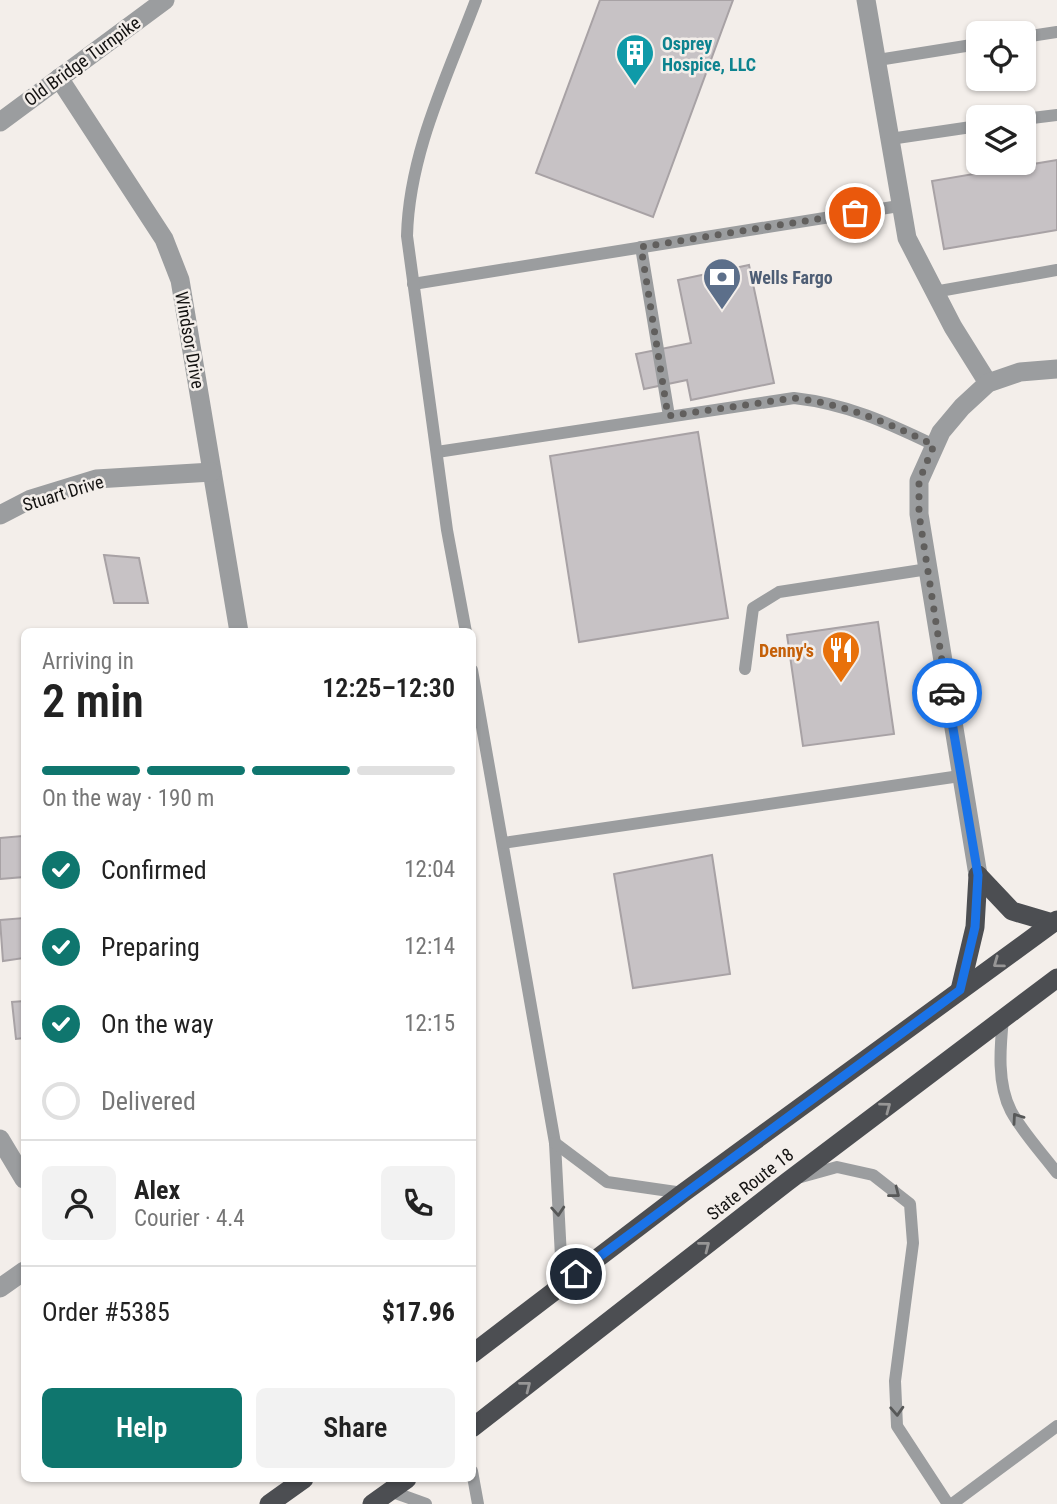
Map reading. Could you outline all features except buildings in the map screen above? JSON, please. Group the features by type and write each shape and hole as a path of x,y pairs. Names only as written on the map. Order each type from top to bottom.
{"highway":[{"path":"978,875 1013,911 1055,922"},
{"path":"960,990 975,927 978,875"},
{"name":"State Route 18","path":"476,1351 684,1193 1055,922"},
{"name":"State Route 18","path":"476,1425 787,1182 1057,978"},
{"path":"269,1504 300,1482"},
{"path":"372,1504 403,1482"}],"street":[{"name":"Old Bridge Turnpike","path":"0,121 165,0"},
{"path":"866,0 878,60 899,206 907,238 934,292 988,383"},
{"name":"Windsor Drive","path":"59,78 164,239 180,280 238,628"},
{"path":"978,875 919,514 919,481 940,432 988,383 1020,372 1057,369"},
{"name":"Stuart Drive","path":"0,516 31,499 96,479 212,472"},
{"path":"0,1139 21,1174"},
{"path":"0,1289 21,1273"}],"lane":[{"path":"465,628 437,452 407,236 408,201 414,165 476,0"},
{"path":"1036,35 1057,32"},
{"path":"878,60 966,46"},
{"path":"1036,118 1057,115"},
{"path":"890,139 966,128"},
{"path":"413,284 899,206"},
{"path":"641,247 668,416"},
{"path":"934,292 1057,270"},
{"path":"437,452 794,398 833,403 874,417 934,445"},
{"path":"745,669 753,608 779,592 928,569"},
{"path":"476,692 555,1143 561,1257 554,1291"},
{"path":"503,843 960,776"},
{"path":"1003,1019 1002,1079 1011,1111 1057,1173"},
{"path":"555,1143 607,1182 684,1193"},
{"path":"787,1182 837,1167 873,1175 910,1204 913,1243 895,1381 897,1426 950,1504 1057,1426"},
{"path":"474,1482 478,1504"},
{"path":"390,1491 426,1504"}],"way so far":[{"path":"855,213 641,247 668,416 794,398 833,403 874,417 934,445 919,481 919,514 947,693"}],"place":[{"name":"Osprey Hospice, LLC","path":"635,87"},
{"name":"Wells Fargo","path":"722,311"},
{"name":"Denny's","path":"841,684"}],"route":[{"path":"576,1274 960,990 975,927 978,875 947,693"}]}
